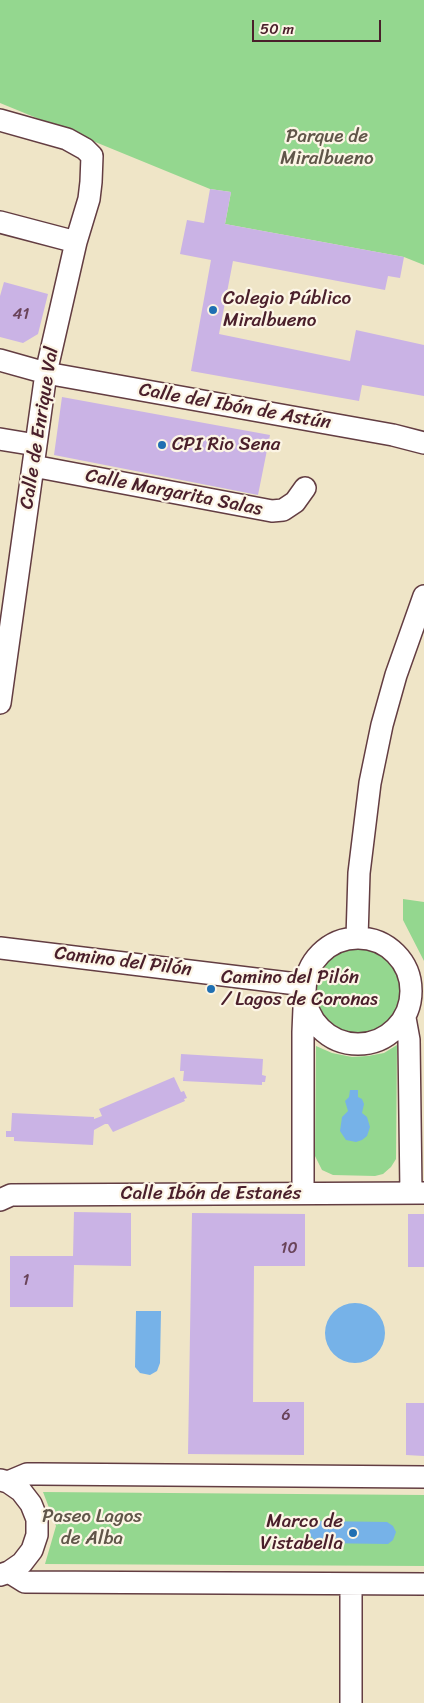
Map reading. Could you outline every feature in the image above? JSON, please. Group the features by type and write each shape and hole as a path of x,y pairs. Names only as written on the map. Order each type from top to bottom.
{"street":[{"name":"Calle de Enrique Val","path":"0,120 67,139 85,148 92,156 92,182 89,199 76,242 46,373 0,704"},
{"path":"0,222 76,242"},
{"name":"Calle del Ibón de Astún","path":"0,360 46,373 393,435 424,443"},
{"path":"0,439 36,445"},
{"name":"Calle Margarita Salas","path":"33,466 272,511 283,510 295,502 305,488"},
{"path":"357,938 359,874 370,783 382,724 396,675 424,596"},
{"path":"303,1193 303,1032 305,994 309,970 317,957 328,947 342,941 357,938 375,941 391,950 403,963 410,979 413,1004 410,1040 417,1193"},
{"name":"Camino del Pilón","path":"0,948 305,994"},
{"path":"305,994 311,1018 322,1030 335,1039 350,1044 366,1044 381,1039 394,1030 413,1004"},
{"name":"Calle Ibón de Estanés","path":"0,1200 11,1195 417,1193"},
{"path":"4,1481 27,1474 424,1477"},
{"path":"4,1481 22,1491 32,1504 37,1519 37,1535 32,1550 22,1563 4,1574"},
{"path":"4,1574 26,1582 424,1584"},
{"path":"350,1584 351,1703"}],"green space":[{"name":"Parque de Miralbueno","path":"0,0 424,0 424,265 404,257 225,224 231,192 210,189 0,103"},
{"path":"403,899 424,902 424,961 403,920"},
{"path":"350,947 366,947 375,950 389,959 398,973 401,990 398,1007 389,1021 375,1030 366,1033 350,1033 334,1026 322,1014 315,998 315,982 322,966 334,954"},
{"path":"397,1045 396,1159 383,1174 375,1176 333,1175 322,1170 315,1156 316,1046 332,1053 352,1057 384,1053"},
{"name":"Paseo Lagos de Alba","path":"43,1492 424,1495 424,1566 45,1564 56,1526"}],"water":[{"path":"350,1090 358,1090 358,1097 362,1099 364,1104 362,1113 367,1117 370,1127 367,1136 356,1142 346,1140 340,1131 342,1117 348,1111 345,1101 349,1097"},
{"path":"355,1303 372,1308 380,1316 385,1333 380,1350 372,1358 355,1363 338,1358 330,1350 325,1333 330,1316 338,1308"},
{"path":"136,1311 161,1311 160,1363 157,1371 150,1375 140,1373 135,1367"},
{"path":"319,1521 387,1522 393,1526 396,1532 393,1540 388,1544 317,1543 309,1534 311,1527"}],"building":[{"name":"Colegio Público Miralbueno","path":"210,189 231,192 225,224 404,257 400,278 388,276 385,290 233,261 219,334 350,361 356,330 424,345 424,396 362,385 359,401 191,371 211,260 180,254 187,220 204,223"},
{"path":"4,282 48,294 38,334 23,343 0,337 0,296"},
{"name":"CPI Rio Sena","path":"62,397 270,435 258,495 54,455"},
{"path":"181,1054 263,1059 262,1075 266,1076 265,1082 262,1082 262,1085 183,1081 184,1071 180,1071"},
{"path":"174,1077 181,1092 184,1091 187,1098 184,1099 185,1101 113,1132 108,1124 105,1124 94,1130 93,1145 14,1141 14,1137 6,1137 6,1131 11,1131 12,1113 94,1117 94,1119 102,1116 99,1109"},
{"path":"74,1212 131,1213 131,1266 74,1265 73,1307 10,1307 10,1256 73,1256"},
{"path":"192,1213 305,1214 305,1266 254,1266 253,1402 304,1402 304,1455 188,1454"},
{"path":"408,1214 424,1214 424,1267 408,1267"},
{"path":"406,1403 424,1403 424,1456 406,1455"}],"place":[{"name":"Colegio Público Miralbueno","path":"213,310"},
{"name":"CPI Rio Sena","path":"162,445"},
{"name":"Camino del Pilón / Lagos de Coronas","path":"211,989"},
{"name":"Marco de Vistabella","path":"353,1533"}]}
